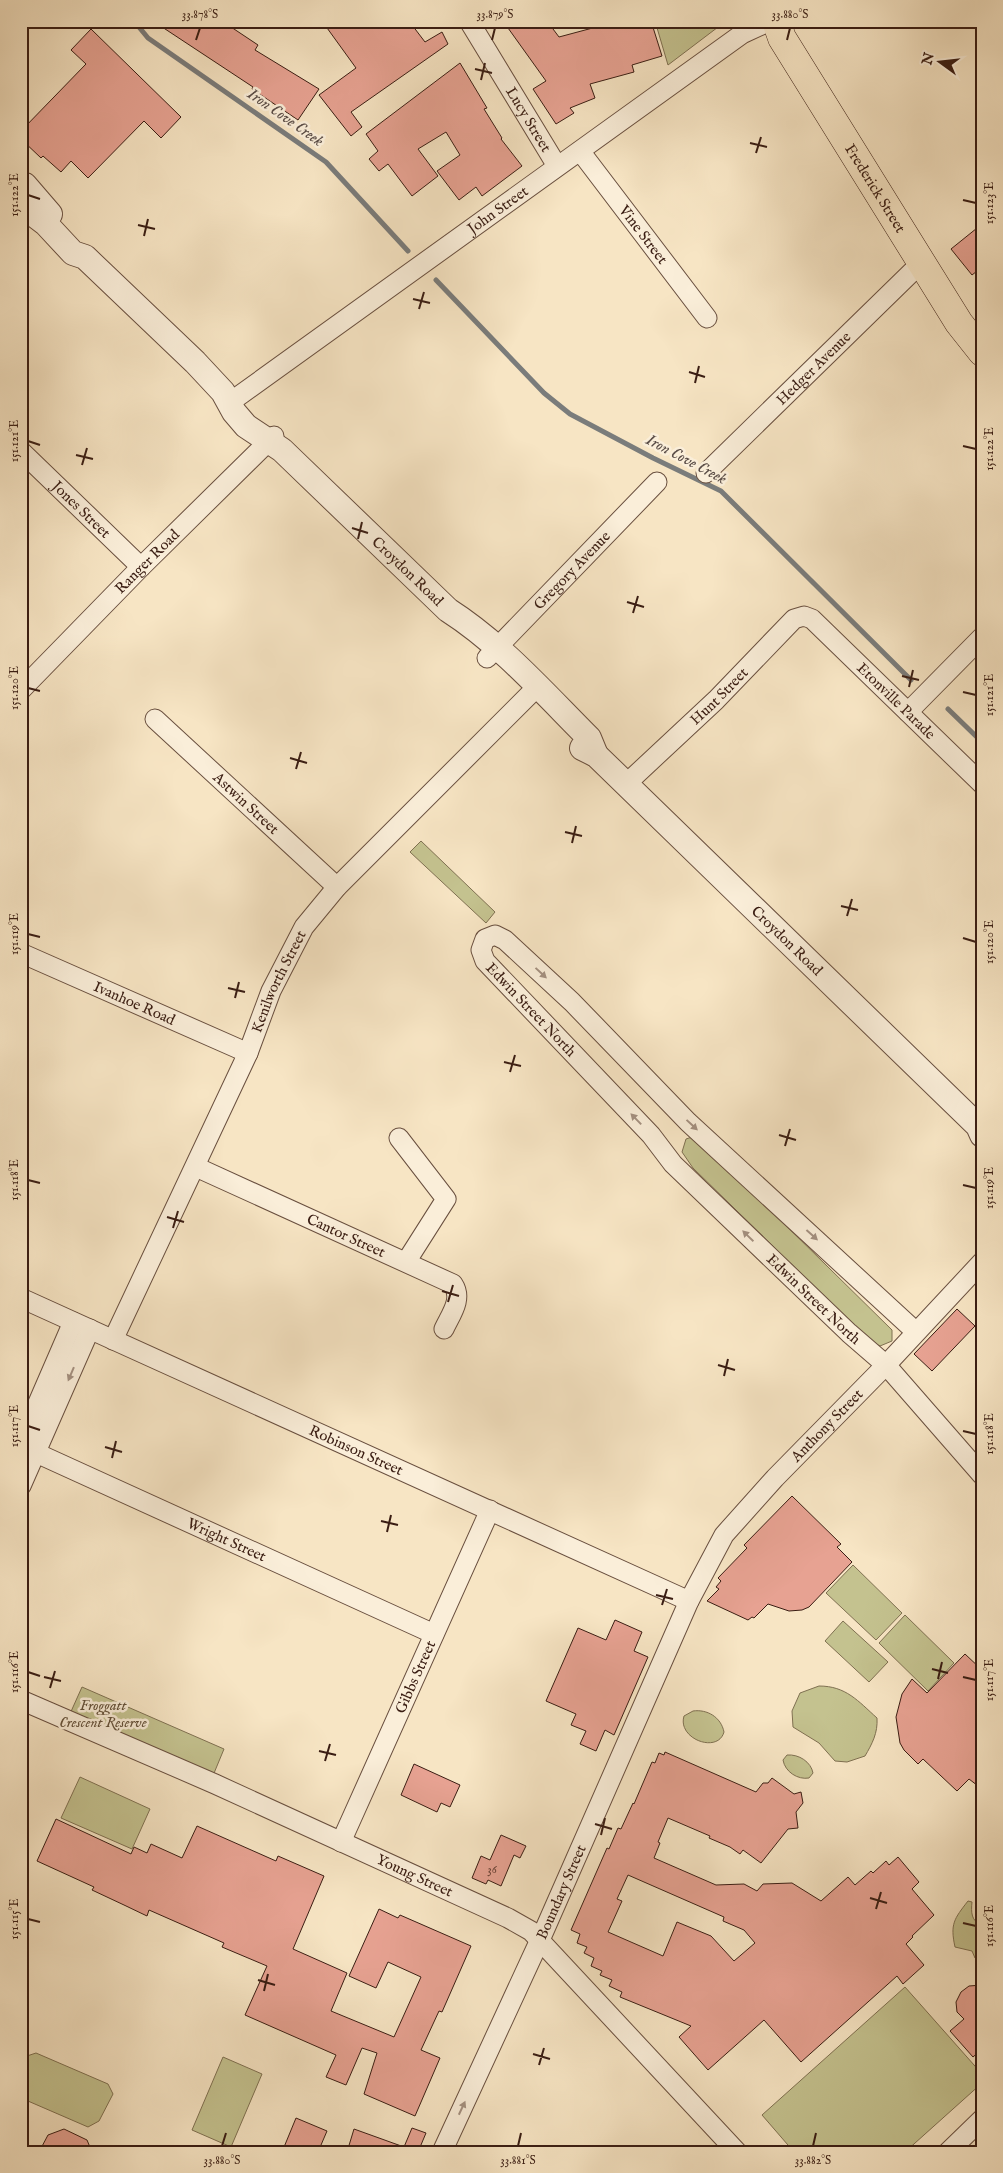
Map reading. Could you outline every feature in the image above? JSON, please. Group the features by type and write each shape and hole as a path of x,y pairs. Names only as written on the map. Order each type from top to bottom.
{"main road":[{"name":"Frederick Street","path":"776,21 782,38 921,263 959,323 982,352"}],"street":[{"name":"Lucy Street","path":"469,21 557,166"},
{"name":"John Street","path":"229,398 580,151 742,34 770,21"},
{"name":"Vine Street","path":"580,151 707,318"},
{"name":"Croydon Road","path":"22,191 46,224 73,253 85,257 195,362 229,398 246,426 275,443 448,610 466,638 493,653 532,692 580,747 596,755 980,1130"},
{"name":"Hedger Avenue","path":"706,473 921,263"},
{"name":"Ranger Road","path":"21,690 141,567 275,443"},
{"name":"Jones Street","path":"21,451 141,567"},
{"name":"Gregory Avenue","path":"493,653 657,482"},
{"name":"Hunt Street","path":"626,784 716,700 794,619 804,616 812,619"},
{"name":"Etonville Parade","path":"812,619 982,784"},
{"path":"908,712 982,637"},
{"name":"Kenilworth Street","path":"113,1340 196,1168 248,1053 271,991 304,927 337,887 532,692"},
{"name":"Astwin Street","path":"155,719 337,887"},
{"name":"Edwin Street North","path":"915,1331 900,1315 688,1122 572,1002 506,940 495,935 485,939 480,950 485,961 651,1135 673,1164 842,1326 886,1365 982,1475"},
{"name":"Ivanhoe Road","path":"21,953 248,1053"},
{"path":"399,1138 446,1199 406,1262"},
{"name":"Cantor Street","path":"196,1168 453,1284 457,1290 458,1301 444,1329"},
{"name":"Anthony Street","path":"689,1601 724,1535 780,1473 886,1365 915,1331 982,1262"},
{"name":"Robinson Street","path":"21,1298 689,1601"},
{"path":"21,1486 26,1447 82,1325"},
{"name":"Wright Street","path":"26,1447 434,1634"},
{"name":"Gibbs Street","path":"341,1842 490,1510"},
{"name":"Boundary Street","path":"442,2152 540,1940 689,1601"},
{"name":"Young Street","path":"21,1700 215,1784 508,1918 530,1931 736,2152"},
{"path":"948,2152 982,2119"}],"green space":[{"path":"655,21 726,21 668,65"},
{"path":"421,841 495,912 486,923 410,852"},
{"path":"695,1136 892,1330 892,1341 880,1346 870,1341 693,1168 682,1152 686,1139"},
{"path":"853,1565 902,1613 876,1640 826,1593"},
{"path":"905,1615 954,1663 928,1691 879,1643"},
{"path":"843,1621 888,1662 869,1682 825,1641"},
{"path":"819,1686 844,1692 857,1700 877,1718 872,1743 865,1756 847,1762 835,1761 819,1743 793,1727 792,1711 800,1693"},
{"name":"Froggatt Crescent Reserve","path":"82,1687 224,1749 212,1778 69,1716"},
{"path":"693,1711 703,1711 717,1718 724,1732 720,1739 707,1743 692,1737 686,1731 683,1724 684,1716"},
{"path":"787,1755 800,1757 810,1765 813,1773 809,1778 796,1776 786,1768 783,1760"},
{"path":"80,1777 150,1809 132,1849 61,1818"},
{"path":"968,1901 972,1902 974,1919 982,1924 982,1957 975,1958 972,1951 955,1947 954,1922"},
{"path":"905,1987 982,2074 982,2083 905,2152 794,2152 762,2115"},
{"path":"36,2053 108,2084 113,2094 99,2121 88,2127 21,2098 21,2069 27,2056"},
{"path":"223,2057 262,2074 231,2147 192,2130"}],"building":[{"path":"153,21 222,21 258,45 255,50 319,89 298,120 252,89 253,87"},
{"path":"322,21 409,21 425,42 442,32 448,44 351,112 362,127 351,136 319,95 356,68"},
{"path":"503,21 547,21 559,37 600,26 599,21 651,21 662,56 632,65 634,72 590,84 595,98 570,108 574,113 556,124 533,89 546,81"},
{"path":"91,29 181,117 161,138 144,121 88,178 71,161 61,172 43,156 41,158 21,139 21,131 86,64 71,50"},
{"path":"460,63 487,108 484,109 501,139 522,166 482,196 476,187 459,200 437,171 460,155 446,132 418,149 438,176 412,196 388,164 379,171 369,159 378,151 366,134"},
{"path":"982,224 982,267 972,275 951,249"},
{"path":"957,1309 975,1326 932,1371 914,1354"},
{"path":"792,1496 841,1544 837,1547 852,1562 809,1607 802,1610 789,1611 768,1604 754,1618 752,1617 748,1620 707,1601 719,1589 716,1587 721,1581 718,1578 747,1548 744,1545"},
{"path":"615,1620 642,1632 634,1651 648,1657 614,1735 605,1730 596,1751 580,1744 586,1731 571,1725 576,1714 546,1701 578,1628 606,1640"},
{"path":"965,1654 982,1670 982,1789 969,1779 957,1791 923,1759 918,1764 904,1750 900,1743 896,1717 902,1694 912,1679 927,1693"},
{"path":"665,1752 756,1792 763,1783 768,1783 772,1778 794,1794 801,1792 803,1803 796,1812 798,1828 788,1829 761,1863 743,1850 740,1854 730,1847 709,1838 710,1836 668,1818 658,1842 660,1843 654,1858 716,1885 744,1884 757,1891 763,1884 792,1883 821,1901 848,1877 855,1885 871,1871 873,1873 886,1861 889,1865 898,1857 919,1882 912,1889 934,1915 906,1944 924,1965 903,1984 897,1976 801,2062 764,2020 708,2070 679,2037 691,2026 620,1997 622,1992 609,1986 612,1980 600,1975 602,1971 591,1966 594,1958 584,1953 587,1947 577,1943 580,1934 571,1930 607,1848 609,1849 618,1828 621,1829 652,1762 655,1763 659,1753 664,1755","holes":["628,1875 724,1917 723,1921 744,1930 755,1943 734,1961 711,1936 677,1922 663,1956 608,1932 622,1901 617,1899"]},
{"path":"414,1764 460,1785 450,1807 441,1803 437,1812 401,1795"},
{"path":"56,1819 131,1854 134,1847 147,1853 151,1844 182,1858 197,1826 276,1861 278,1856 324,1876 293,1949 347,1973 331,2011 394,2037 421,1977 388,1962 376,1988 349,1976 379,1909 398,1918 400,1915 471,1946 442,2012 439,2011 421,2050 440,2058 415,2116 364,2094 377,2053 362,2048 346,2085 326,2077 336,2055 245,2015 267,1966 222,1947 224,1943 149,1910 147,1916 92,1890 94,1887 37,1861"},
{"path":"501,1835 526,1846 520,1858 514,1855 501,1886 488,1880 486,1884 472,1878 481,1856 490,1860"},
{"path":"982,1985 982,2049 973,2057 950,2031 964,2019 957,2012 956,2002 961,1992 969,1986"},
{"path":"296,2118 327,2131 318,2152 282,2152"},
{"path":"412,2128 426,2133 418,2152 347,2152 354,2129 404,2147"},
{"path":"64,2129 87,2140 92,2152 39,2152 48,2135"}],"waterway":[{"name":"Iron Cove Creek","path":"134,21 148,38 326,162 408,251"},
{"name":"Iron Cove Creek","path":"436,280 544,393 570,414 721,491 911,680"},
{"name":"Iron Cove Creek","path":"948,709 982,742"}]}
